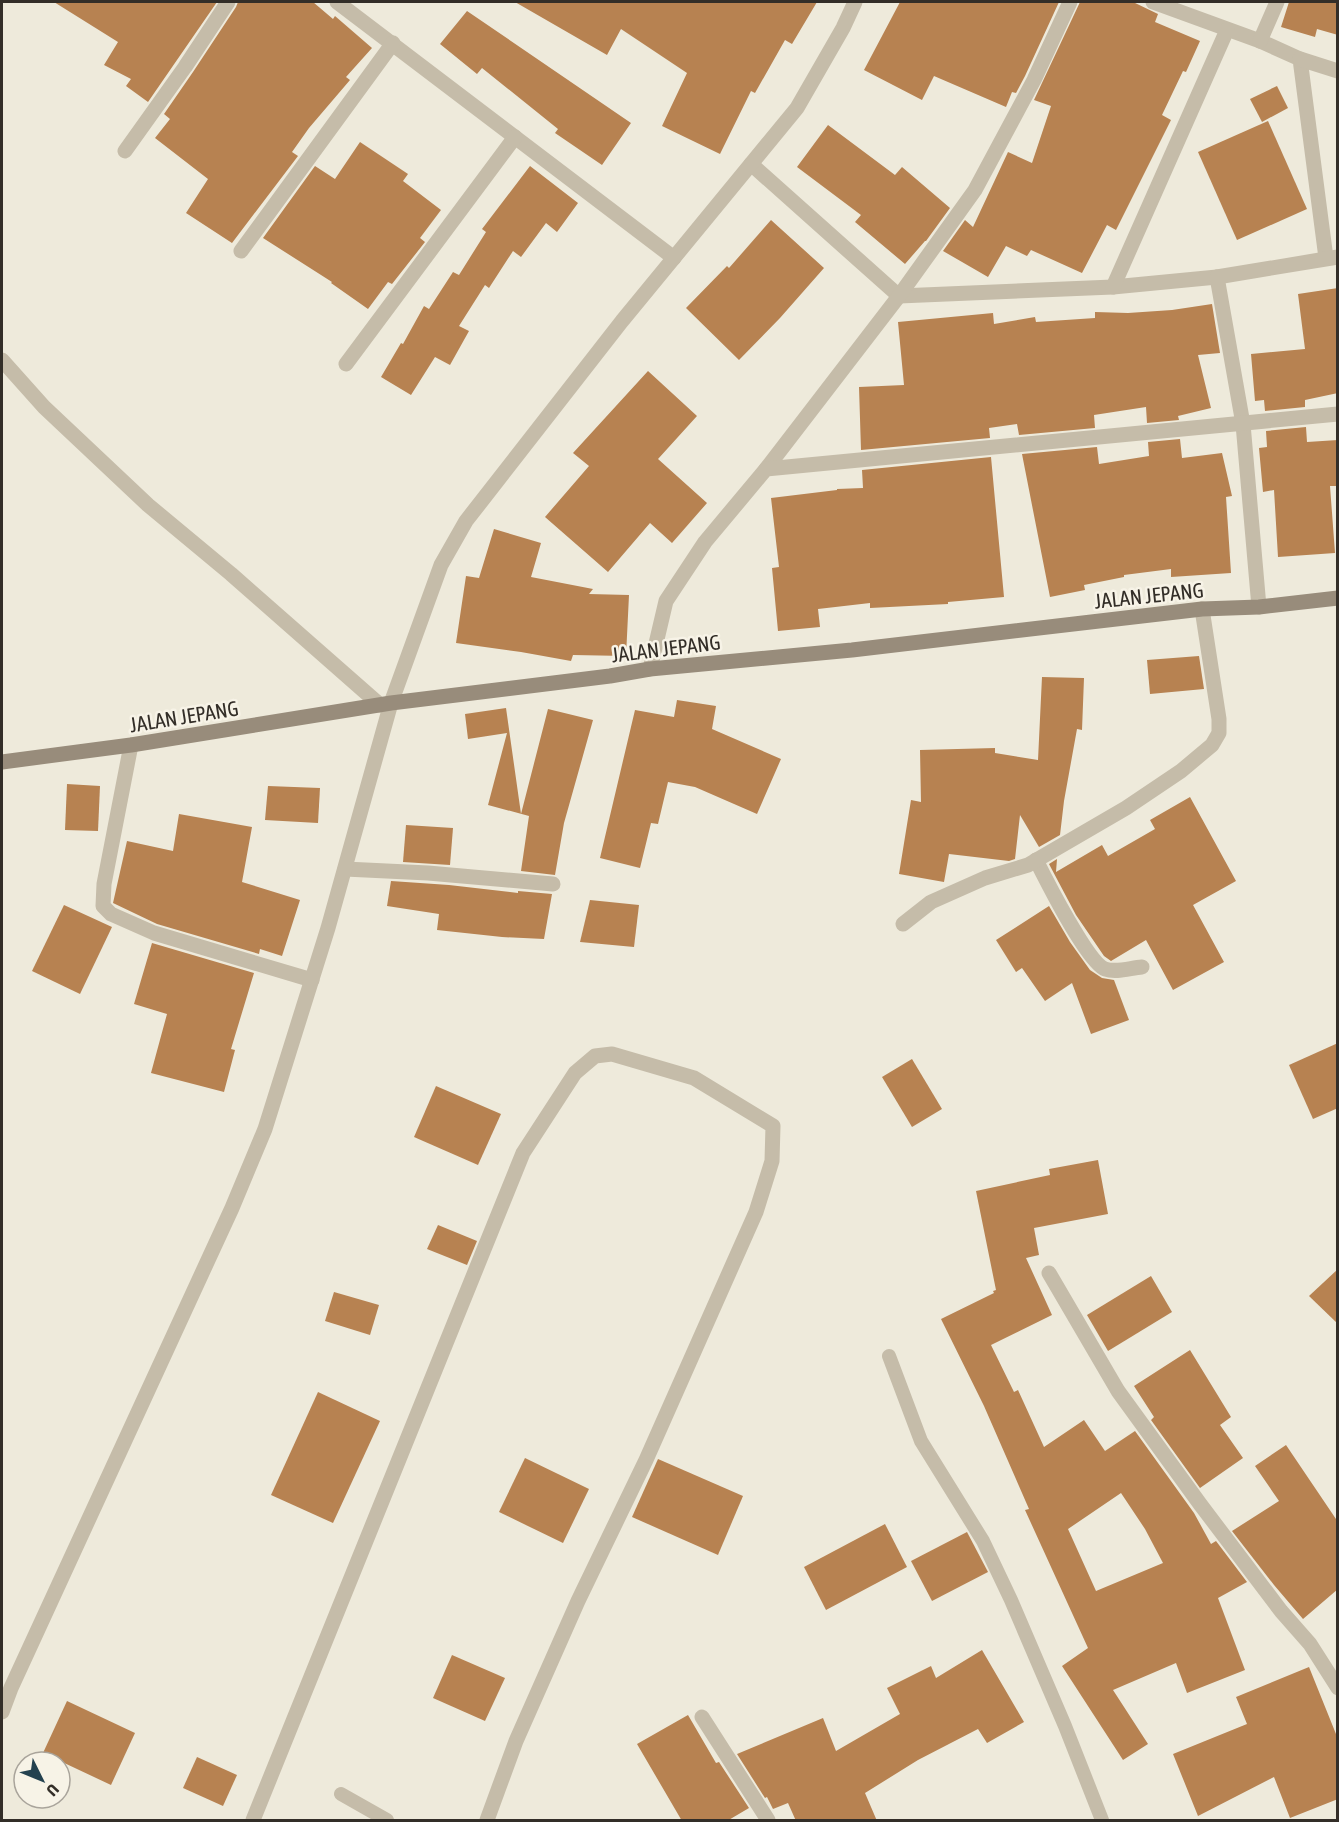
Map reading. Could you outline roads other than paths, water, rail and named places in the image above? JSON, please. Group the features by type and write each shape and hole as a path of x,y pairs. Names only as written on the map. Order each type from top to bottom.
{"street":[{"path":"124,151 185,67 228,2"},
{"path":"337,2 674,258"},
{"path":"2,1712 101,1489 232,1208 265,1129 345,869 386,704 441,565 466,521 622,321 797,108 843,28 855,2"},
{"path":"650,669 666,601 705,542 766,469 899,296 975,190 1034,80 1070,2"},
{"path":"1153,2 1260,41 1300,59 1338,71"},
{"path":"1260,41 1277,2"},
{"path":"1113,287 1227,30"},
{"path":"241,251 393,43"},
{"path":"751,164 899,296 1113,287 1217,277 1332,257 1300,59"},
{"path":"346,364 515,137"},
{"path":"1217,277 1244,424 1259,607"},
{"path":"2,360 44,407 148,505 386,704"},
{"path":"766,469 1338,414"},
{"name":"JALAN JEPANG","path":"2,762 132,746 386,704 650,669 852,650 1202,609 1259,607 1338,598"},
{"path":"903,924 931,902 986,878 1028,865 1126,808 1181,771 1212,745 1218,733 1219,719 1202,609"},
{"path":"132,746 104,884 103,906 111,914 154,933 312,980"},
{"path":"1036,860 1083,945 1098,965 1105,969 1118,970 1142,967"},
{"path":"345,869 428,873 552,884"},
{"path":"253,1821 523,1153 575,1073 595,1056 612,1054 694,1078 773,1126 772,1161 756,1212 646,1460 578,1601 526,1719 487,1821"},
{"path":"1049,1273 1118,1391 1281,1611 1310,1644 1338,1688"},
{"path":"702,1718 768,1821"}],"lane":[{"path":"889,1356 921,1441 983,1541 1011,1600 1065,1726 1102,1821"},
{"path":"341,1794 387,1821"}]}
